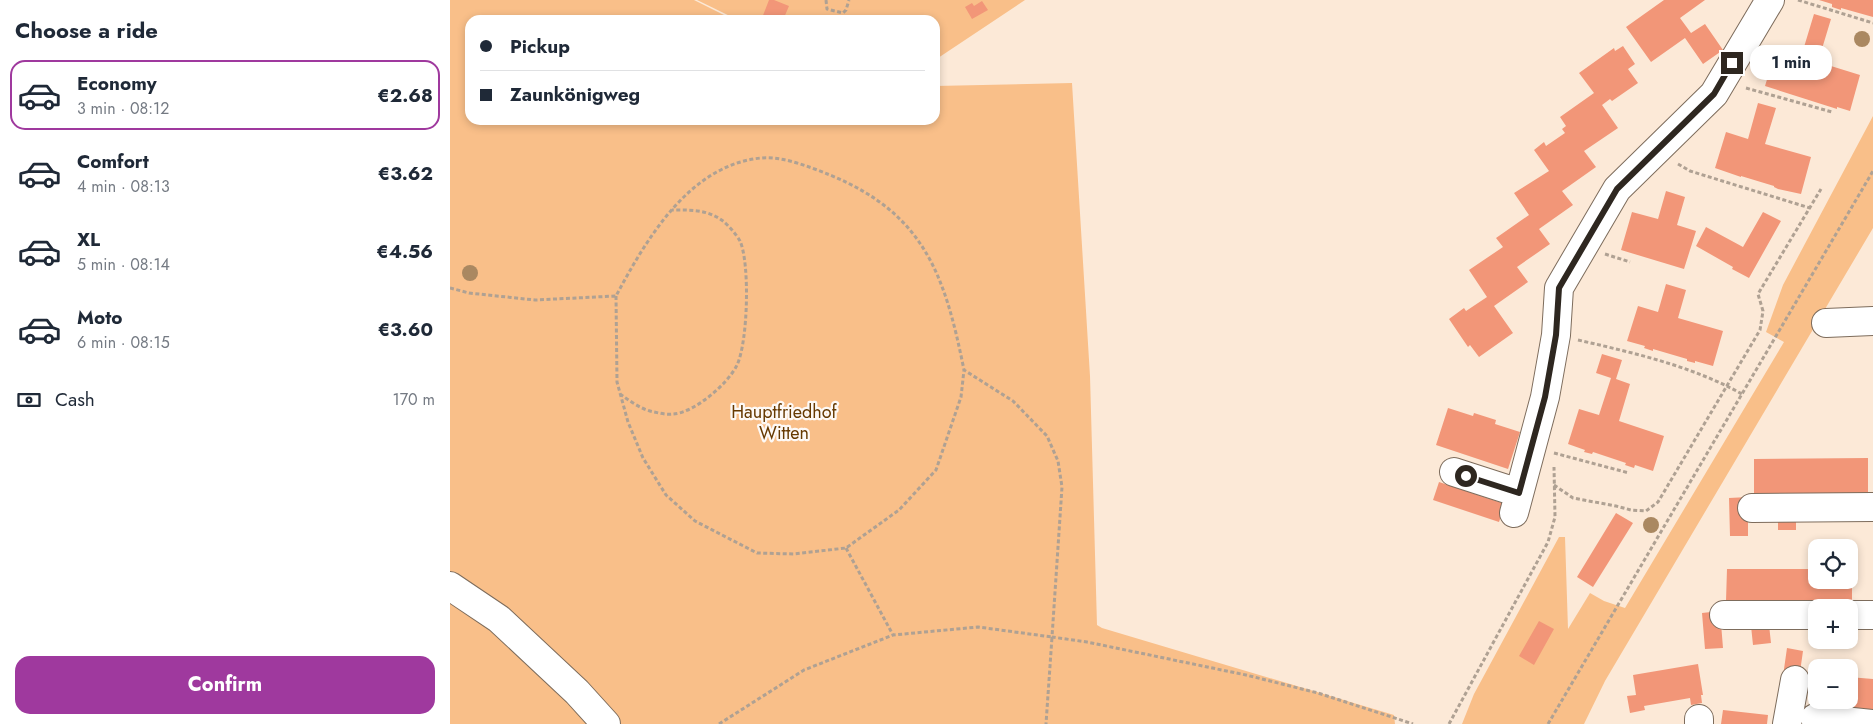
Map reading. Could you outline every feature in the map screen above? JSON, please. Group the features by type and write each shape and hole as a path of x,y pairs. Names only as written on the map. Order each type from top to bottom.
{"street":[{"path":"1454,472 1517,503 1545,397 1556,335 1559,288 1617,189 1714,94 1770,0"},
{"path":"1826,323 1873,321"},
{"path":"1752,508 1873,507"},
{"path":"450,586 500,619 577,692 606,724"},
{"path":"1724,616 1808,615"},
{"path":"1858,615 1873,615"},
{"path":"1787,724 1795,680"},
{"path":"1815,718 1873,724"}],"path":[{"path":"826,0 827,9 843,12 846,10 849,0"},
{"path":"1798,0 1873,23"},
{"path":"1723,79 1739,87 1757,90 1832,112"},
{"path":"1656,151 1690,171 1810,208"},
{"path":"762,158 778,159 812,168 862,190 903,221 924,248 942,284 950,307 964,370 961,397 936,470 899,510 846,548 794,554 757,553 695,521 666,495 643,458 628,422 617,382 616,296 638,256 671,210 696,188 723,169 762,158"},
{"path":"1548,724 1873,171"},
{"path":"1554,485 1573,498 1638,512 1646,511 1658,502 1760,330 1763,311 1758,294 1821,189"},
{"path":"620,394 652,412 674,414 694,406 716,392 728,380 738,364 743,342 747,270 739,240 724,222 711,213 671,210"},
{"path":"450,288 469,293 535,300 616,296"},
{"path":"1556,335 1690,370 1742,394"},
{"path":"964,370 1013,401 1047,436 1058,462 1062,487 1046,724"},
{"path":"1449,724 1548,542 1555,517 1553,452 1629,473"},
{"path":"846,548 893,635"},
{"path":"719,724 804,670 893,635 978,627 1087,642 1246,675 1318,692 1413,724"}],"green space":[{"name":"Hauptfriedhof Witten","path":"450,0 694,0 724,15 465,15 465,125 940,125 940,86 1072,83 1090,376 1097,625 1394,715 1395,724 450,724"},
{"path":"697,0 1025,0 940,57 940,15 728,15"},
{"path":"1873,116 1873,228 1605,681 1584,724 1462,724 1474,694 1559,537 1565,537 1568,629 1590,593 1604,601 1625,608 1784,342 1766,332 1783,285"}],"building":[{"path":"769,0 789,6 785,15 763,15"},
{"path":"1664,0 1705,0 1680,18 1691,33 1705,24 1723,50 1703,64 1685,38 1651,62 1626,27"},
{"path":"1819,0 1873,0 1873,17 1841,8 1841,10 1832,7 1832,4"},
{"path":"982,1 988,10 972,19 965,7 972,3 974,6"},
{"path":"1814,14 1831,19 1818,62 1860,75 1850,111 1837,107 1837,109 1765,86 1776,50 1801,57"},
{"path":"1623,46 1635,64 1628,69 1638,83 1612,101 1610,99 1602,105 1618,128 1584,151 1596,167 1562,191 1573,205 1539,229 1550,244 1517,267 1528,282 1494,306 1513,333 1479,357 1470,345 1468,347 1449,319 1464,308 1466,311 1487,297 1469,270 1503,247 1496,238 1529,215 1514,193 1549,171 1534,150 1544,142 1546,146 1565,133 1562,129 1566,126 1560,117 1594,93 1579,73 1614,48 1615,51"},
{"path":"1758,103 1776,108 1765,144 1811,157 1801,194 1778,189 1774,186 1715,168 1726,132 1748,139"},
{"path":"1666,191 1685,197 1677,225 1696,231 1684,269 1621,250 1632,212 1658,219"},
{"path":"1763,212 1781,221 1749,278 1696,246 1706,227 1743,247"},
{"path":"1666,284 1686,290 1678,318 1723,331 1713,366 1695,361 1695,363 1687,361 1687,359 1653,349 1653,351 1644,348 1645,346 1627,341 1638,306 1658,312"},
{"path":"1602,354 1622,360 1616,379 1630,384 1619,421 1664,436 1653,471 1635,465 1634,468 1625,465 1626,463 1593,452 1592,454 1584,452 1585,450 1568,444 1579,409 1599,415 1611,378 1596,373"},
{"path":"1448,408 1473,416 1474,413 1496,420 1495,424 1520,432 1508,469 1436,445"},
{"path":"1868,458 1868,494 1754,494 1754,459"},
{"path":"1439,482 1505,504 1499,522 1433,500"},
{"path":"1748,497 1748,536 1730,536 1729,498"},
{"path":"1796,511 1796,530 1778,530 1778,512"},
{"path":"1616,513 1633,523 1593,587 1577,577"},
{"path":"1727,569 1808,569 1808,589 1852,589 1852,599 1726,601"},
{"path":"1720,611 1723,648 1705,649 1702,613"},
{"path":"1539,621 1554,629 1534,665 1519,656"},
{"path":"1769,625 1771,643 1753,645 1751,626"},
{"path":"1787,648 1803,651 1799,679 1783,676"},
{"path":"1698,664 1703,695 1701,695 1702,703 1691,705 1690,698 1644,706 1645,710 1630,713 1627,696 1636,695 1633,675"},
{"path":"1858,678 1873,679 1873,716 1814,711 1814,709 1858,709"},
{"path":"1723,710 1768,715 1767,724 1721,724"}],"route":[{"path":"1466,476 1519,493 1545,397 1556,335 1559,288 1617,189 1714,94 1732,63"}]}
